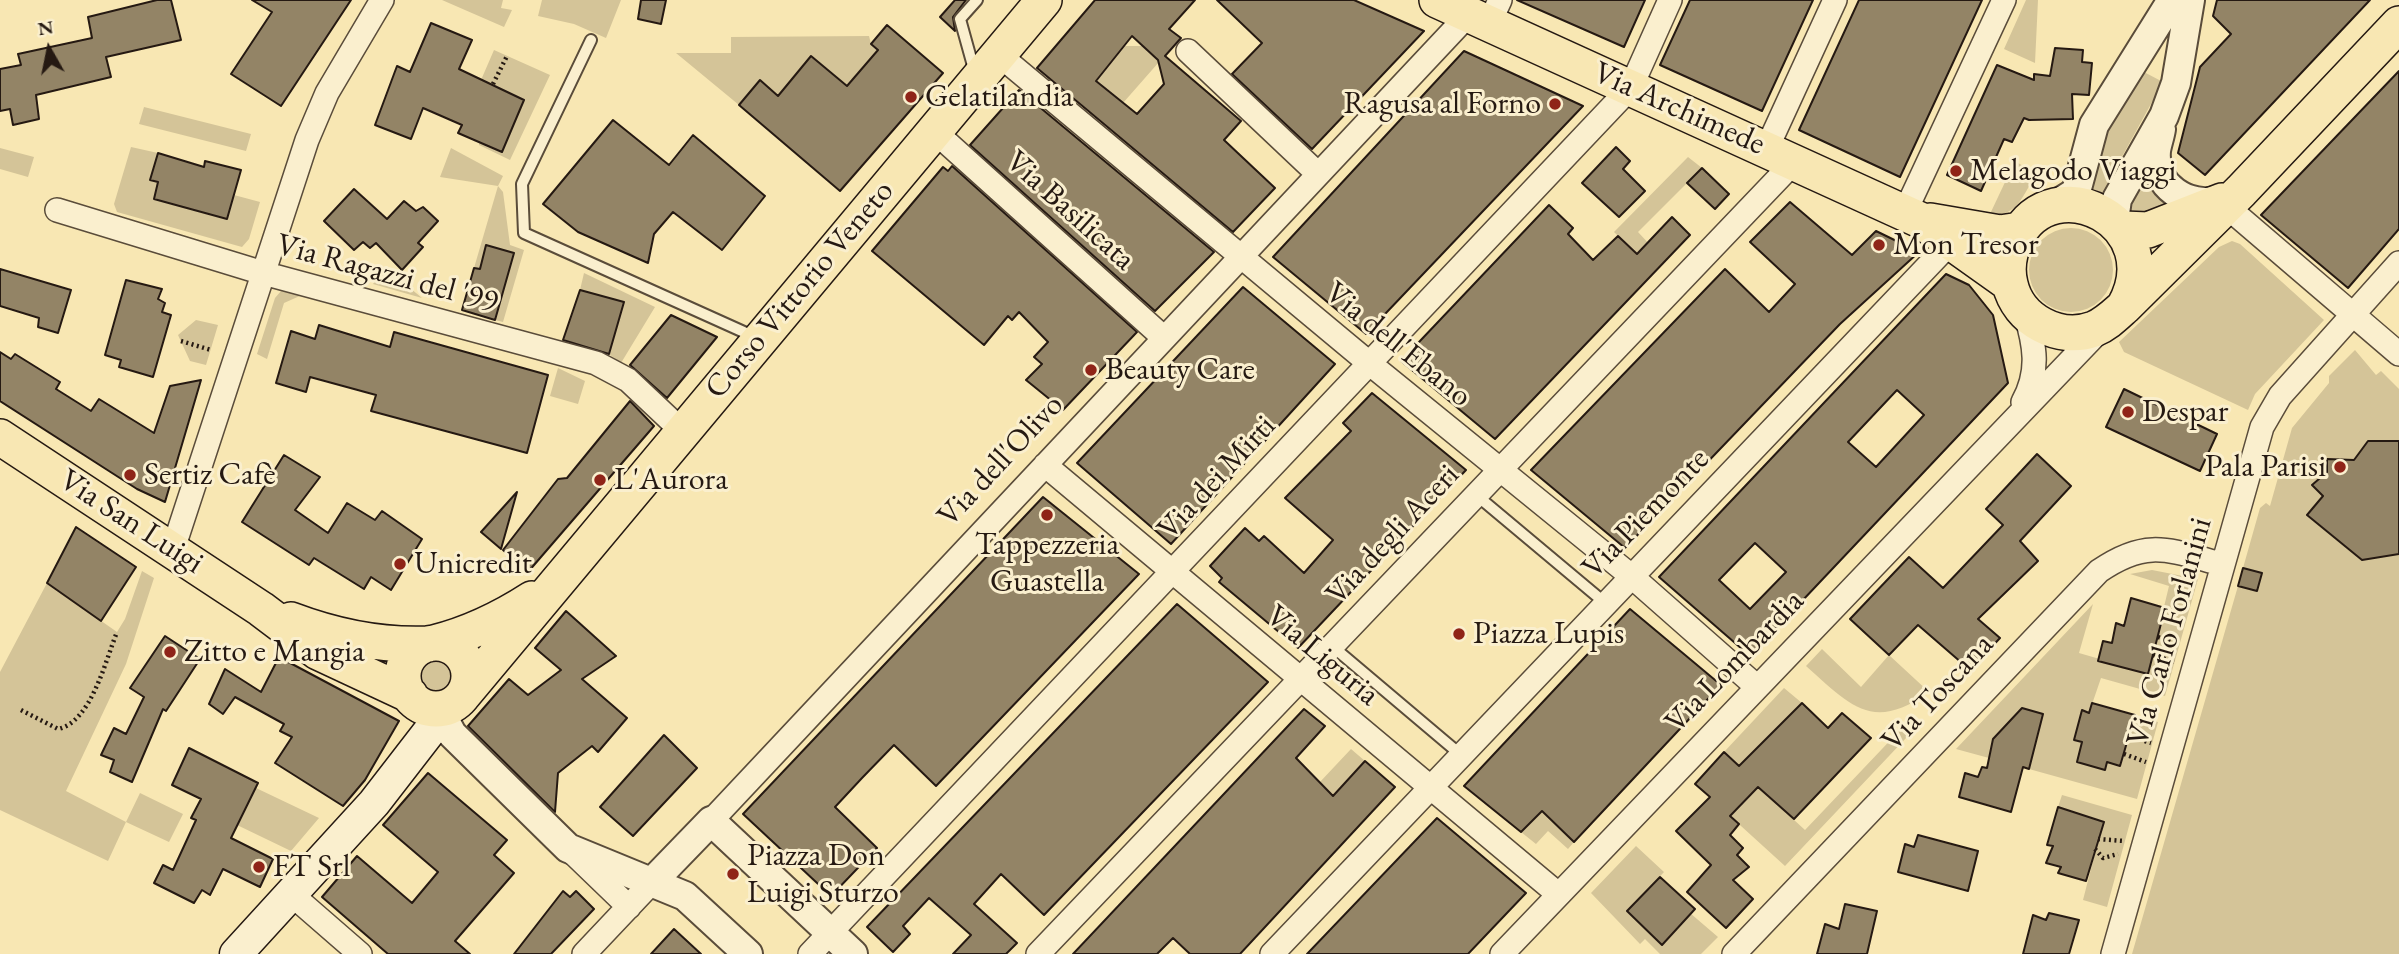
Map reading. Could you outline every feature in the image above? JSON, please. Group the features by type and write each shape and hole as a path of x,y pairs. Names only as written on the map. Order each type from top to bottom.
{"main road":[{"name":"Corso Vittorio Veneto","path":"436,702 558,583 681,430 1044,0"},
{"name":"Via Archimede","path":"1437,0 1486,13 1631,87 1912,216"},
{"path":"1912,216 1951,242 2056,331 2092,329 2116,314 2399,24"},
{"path":"2120,227 2148,230 2232,198"},
{"path":"1912,216 2000,233 2020,230 2049,209 2067,205 2086,206 2103,213 2120,227 2131,244 2136,268 2132,292 2116,314"},
{"path":"2017,298 2011,248 2020,230"},
{"name":"Via San Luigi","path":"0,437 173,549 336,663 436,702"},
{"name":"Corso Vittorio Veneto","path":"431,643 463,636 501,619 558,583"},
{"name":"Via San Luigi","path":"261,609 357,640 394,646 431,643"},
{"path":"236,954 374,803 410,757 436,702 469,678 465,660 452,647 431,643 411,654 406,663 404,682 436,702"}],"street":[{"path":"173,549 307,140 327,93 382,0"},
{"name":"Via dei Mirti","path":"810,954 1631,87 1670,0"},
{"name":"Via degli Aceri","path":"1038,954 1475,494 1781,154 1835,0"},
{"path":"1912,216 2004,0"},
{"path":"2049,209 2076,191 2094,125 2172,0"},
{"path":"2190,0 2176,83 2164,116 2156,151 2157,165 2170,189 2183,198 2198,202 2232,198 2354,315 2399,354"},
{"name":"Via dell'Olivo","path":"584,954 1317,173 1486,13"},
{"path":"1188,51 1317,173"},
{"name":"Via dell'Ebano","path":"987,67 1241,256 1630,575 1756,686"},
{"path":"2120,227 2115,214 2117,199 2164,116"},
{"name":"Via Basilicata","path":"934,131 1164,338"},
{"name":"Via Ragazzi del '99","path":"57,210 263,273 596,363 628,380 681,430"},
{"name":"Via Piemonte","path":"1272,954 1604,602 1951,242"},
{"name":"Via Carlo Forlanini","path":"2113,954 2221,564 2262,427 2280,396 2399,263"},
{"path":"2016,414 2029,391 2035,370 2036,349 2017,298"},
{"name":"Via Lombardia","path":"1502,954 2016,414 2116,314"},
{"name":"Via Liguria","path":"1045,465 1558,894"},
{"name":"Via Toscana","path":"1734,954 2099,571 2122,555 2147,548 2174,551 2221,564"},
{"path":"436,702 452,734 629,907"},
{"path":"711,821 853,954"},
{"path":"568,848 685,896 748,954"},
{"path":"291,894 359,954"}],"lane":[{"path":"977,0 960,19 987,67"},
{"path":"591,40 522,184 524,233 759,339"},
{"path":"1475,494 1604,602"},
{"path":"1332,646 1461,755"}],"path":[{"path":"493,84 507,56"},
{"path":"181,341 211,350"},
{"path":"21,710 58,729 71,726 84,713 117,632"},
{"path":"2158,637 2179,644"},
{"path":"2153,655 2175,662"},
{"path":"2129,736 2152,743"},
{"path":"2124,754 2147,762"},
{"path":"2098,839 2125,841"},
{"path":"2095,849 2103,858 2112,858 2122,852"}],"shaded area":[{"path":"442,0 503,0 501,8 512,10 504,27"},
{"path":"542,0 621,0 606,38 574,24 538,16"},
{"path":"2026,0 2038,0 2035,63 2004,49"},
{"path":"869,36 871,44 887,57 847,86 811,57 778,96 760,80 739,105 676,53 731,53 731,37"},
{"path":"1124,46 1143,46 1159,62 1123,103 1096,81"},
{"path":"494,50 550,75 510,160 479,145 479,142 502,152 524,100 488,82 485,89 478,87"},
{"path":"2142,71 2163,82 2102,193 2091,188 2099,139"},
{"path":"144,107 251,134 246,151 139,124"},
{"path":"131,147 158,153 150,179 158,182 155,199 227,219 234,195 260,202 249,239 242,247 117,212 114,204"},
{"path":"0,148 34,157 28,177 0,169"},
{"path":"451,148 503,176 498,186 440,177"},
{"path":"1688,157 1702,168 1638,232 1665,261 1655,272 1614,232"},
{"path":"2015,161 2036,174 2013,209 1990,214"},
{"path":"2149,184 2173,205 2136,218 2125,210 2141,185"},
{"path":"498,186 503,192 510,245 524,250 503,322 495,320 514,253 486,245 480,269 474,268"},
{"path":"2071,228 2087,231 2101,240 2110,254 2113,270 2110,286 2101,300 2087,309 2071,312 2055,309 2041,300 2032,286 2029,270 2032,254 2041,240 2055,231"},
{"path":"2232,241 2240,244 2324,320 2255,394 2248,410 2124,352 2119,342 2219,247"},
{"path":"386,268 422,298 373,284"},
{"path":"584,273 655,307 621,363 609,354 624,302 580,290"},
{"path":"281,291 302,295 284,303 267,359 257,354 275,298"},
{"path":"196,320 218,325 206,365 190,361 178,335"},
{"path":"2355,350 2376,375 2381,371 2399,389 2399,954 2132,954 2238,586 2257,591 2262,573 2243,568 2260,508 2266,503 2270,506 2292,428 2329,383 2329,376"},
{"path":"558,368 585,381 578,404 550,396"},
{"path":"2152,570 2198,579 2165,696 2101,678 2089,713 2082,711 2074,739 2082,742 2077,762 2105,770 2107,762 2120,765 2135,715 2158,722 2137,799 2029,769 2042,715 1989,758 1956,749 2093,604 2079,653 2148,673 2169,586 2130,574"},
{"path":"142,571 154,578 126,664 66,791 126,822 108,861 0,810 0,672 47,583 117,632 125,619"},
{"path":"1822,649 1861,687 1889,655 1929,692 1892,711 1863,709 1849,702 1806,666"},
{"path":"435,658 447,663 452,675 447,687 435,692 423,687 418,675 423,663"},
{"path":"1784,688 1802,703 1762,743 1768,796 1805,830 1901,729 1924,719 1785,866 1730,816 1755,789 1724,752"},
{"path":"1351,749 1365,761 1352,776 1368,792 1324,801 1331,794 1319,783"},
{"path":"256,788 319,818 291,851 237,825"},
{"path":"140,793 183,814 169,842 126,822"},
{"path":"2062,795 2132,815 2107,907 2083,900 2103,822 2058,807"},
{"path":"1549,804 1571,821 1563,831 1574,842 1568,849 1548,831 1536,844 1521,832"},
{"path":"1636,846 1664,872 1627,912 1662,944 1683,907 1718,937 1701,954 1660,954 1645,939 1640,944 1591,893"}],"building":[{"path":"157,0 171,0 181,40 106,57 111,77 36,95 39,119 13,125 10,109 0,111 0,69 21,65 18,54 92,38 88,17"},
{"path":"252,0 351,0 281,106 231,74 272,12"},
{"path":"641,0 666,0 661,24 638,19"},
{"path":"955,0 966,0 953,17 955,31 940,17"},
{"path":"1095,0 1195,0 1169,29 1181,38 1165,56 1241,121 1224,140 1275,188 1233,232 1037,68","holes":["1132,36 1158,60 1164,84 1137,114 1096,81"]},
{"path":"1217,0 1354,0 1424,31 1312,149 1232,74 1262,43"},
{"path":"1517,0 1645,0 1624,47"},
{"path":"1690,0 1813,0 1762,111 1660,65"},
{"path":"1859,0 1982,0 1900,177 1799,130"},
{"path":"2217,0 2370,0 2205,175 2178,153 2200,67 2231,34 2213,16"},
{"path":"431,23 472,40 459,69 524,100 502,152 458,133 462,125 423,108 411,139 375,125 397,66 410,72"},
{"path":"887,25 943,73 840,191 739,105 760,80 778,96 811,56 847,86 878,50 871,44"},
{"path":"2055,48 2083,50 2082,62 2092,63 2089,95 2072,94 2073,119 2024,118 2012,142 2004,139 1981,191 1947,175 1997,65 2034,80 2034,74 2050,76"},
{"path":"1464,51 1583,106 1366,334 1273,257"},
{"path":"2399,71 2399,229 2348,288 2261,215"},
{"path":"1019,90 1214,252 1155,311 970,145"},
{"path":"613,120 669,165 693,135 765,196 722,250 673,212 654,234 648,263 578,232 543,204"},
{"path":"1616,147 1630,161 1623,169 1645,191 1619,217 1582,183"},
{"path":"158,153 204,167 205,161 241,170 227,219 154,199 158,182 150,180"},
{"path":"952,166 1137,332 1063,410 1026,380 1042,364 1034,357 1048,342 1019,312 1012,320 1008,316 984,345 872,251 943,167 948,171"},
{"path":"1702,168 1729,194 1715,209 1687,183"},
{"path":"354,189 387,219 404,201 416,211 423,207 438,221 418,243 423,247 402,270 376,243 370,248 363,242 354,250 324,221"},
{"path":"1790,202 1852,255 1876,231 1919,252 1840,324 1625,548 1531,470 1725,269 1769,312 1795,284 1750,242"},
{"path":"1549,205 1573,228 1568,234 1593,260 1618,236 1637,254 1672,217 1690,235 1495,439 1401,361"},
{"path":"486,245 514,253 495,320 462,310 474,268 480,269"},
{"path":"0,269 71,290 58,333 38,327 39,318 0,306"},
{"path":"1946,274 1969,285 1993,315 2008,383 1750,656 1659,577","holes":["1897,390 1924,415 1876,467 1848,442","1755,543 1786,572 1750,609 1719,580"]},
{"path":"126,280 162,289 158,299 165,303 162,312 171,315 153,377 119,367 121,360 105,355"},
{"path":"1243,287 1335,364 1171,544 1077,463"},
{"path":"580,290 624,302 609,354 563,340"},
{"path":"671,315 717,337 667,398 630,365"},
{"path":"319,325 390,347 394,332 548,375 527,453 371,411 376,395 310,377 306,392 276,383 291,331 315,339"},
{"path":"0,352 11,359 15,354 60,382 56,389 91,411 99,399 154,433 170,386 201,380 165,502 137,489 0,401"},
{"path":"2124,389 2217,434 2200,471 2106,427"},
{"path":"1372,393 1466,470 1298,648 1219,582 1222,578 1210,566 1245,528 1259,541 1264,536 1304,573 1333,540 1285,498 1351,431 1343,423"},
{"path":"630,401 654,426 528,572 503,550 558,479 567,478"},
{"path":"2368,441 2399,441 2399,554 2362,560 2307,515 2323,496 2312,485 2327,472 2327,459 2354,460"},
{"path":"2037,454 2071,486 2020,541 2038,561 1978,619 2000,638 1970,670 1918,625 1889,655 1850,619 1909,557 1943,588 2003,525 1986,509"},
{"path":"284,455 320,477 295,510 328,533 347,503 375,520 382,511 422,539 391,590 371,577 364,589 314,558 309,565 242,522"},
{"path":"517,492 501,549 481,532"},
{"path":"1043,497 1139,574 936,786 894,745 862,778 835,807 877,848 831,896 743,814"},
{"path":"76,527 136,567 101,621 47,583"},
{"path":"2243,568 2262,573 2257,591 2238,586"},
{"path":"2131,598 2165,608 2148,674 2098,661 2103,641 2112,643 2116,623 2124,626"},
{"path":"1177,604 1268,682 1044,915 1001,874 974,904 1017,943 1006,954 953,954 971,935 929,898 903,926 910,934 893,952 867,927"},
{"path":"1630,609 1721,685 1574,842 1542,811 1521,832 1464,786"},
{"path":"566,611 616,656 582,679 627,718 598,752 592,746 558,773 555,812 468,726 509,679 528,695 561,670 535,648"},
{"path":"165,636 200,659 166,711 163,709 132,782 110,772 114,760 101,755 114,728 126,734 144,697 130,688"},
{"path":"279,657 399,721 365,780 343,806 275,763 292,737 280,731 284,724 235,697 223,714 209,704 225,669 261,692"},
{"path":"1802,703 1828,728 1842,713 1871,738 1794,819 1758,787 1730,816 1739,824 1730,835 1743,848 1737,855 1749,867 1733,880 1753,899 1726,928 1687,892 1711,865 1676,831 1710,797 1695,784 1724,752 1739,766"},
{"path":"2092,703 2135,715 2120,766 2107,762 2105,770 2077,762 2082,742 2074,740 2082,710 2089,713"},
{"path":"2022,708 2043,714 2029,769 2023,767 2011,812 1959,797 1965,773 1978,777 1982,767 1987,768 1993,739"},
{"path":"1304,709 1325,726 1296,758 1333,796 1365,761 1395,787 1240,954 1190,954 1173,938 1157,954 1073,954"},
{"path":"664,735 697,768 633,836 600,807"},
{"path":"189,748 258,783 231,838 273,859 260,887 223,869 210,895 202,890 194,903 154,883 163,865 173,870 196,820 191,818 201,799 172,785"},
{"path":"428,773 507,840 494,855 514,873 455,941 470,954 388,954 322,897 357,856 412,903 438,872 383,825"},
{"path":"2058,807 2104,822 2086,881 2058,873 2061,867 2046,863 2053,846 2047,845"},
{"path":"1437,818 1526,893 1468,954 1307,954"},
{"path":"1918,835 1978,851 1968,891 1898,872 1905,844 1914,847"},
{"path":"1660,877 1695,909 1662,945 1627,911"},
{"path":"563,891 570,897 576,891 594,909 551,954 514,954"},
{"path":"1845,904 1877,911 1867,954 1817,954 1825,924 1839,929"},
{"path":"2049,913 2079,920 2069,954 2023,954 2033,915 2046,920"},
{"path":"674,929 701,954 651,954"}],"place":[{"name":"Gelatilandia","path":"911,97"},
{"name":"Ragusa al Forno","path":"1555,104"},
{"name":"Melagodo Viaggi","path":"1956,171"},
{"name":"Mon Tresor","path":"1879,245"},
{"name":"Beauty Care","path":"1091,370"},
{"name":"Despar","path":"2128,412"},
{"name":"Pala Parisi","path":"2340,467"},
{"name":"Sertiz Cafè","path":"130,475"},
{"name":"L'Aurora","path":"600,480"},
{"name":"Tappezzeria Guastella","path":"1047,515"},
{"name":"Unicredit","path":"400,564"},
{"name":"Piazza Lupis","path":"1459,634"},
{"name":"Zitto e Mangia","path":"170,652"},
{"name":"FT Srl","path":"259,867"},
{"name":"Piazza Don Luigi Sturzo","path":"733,874"}]}
